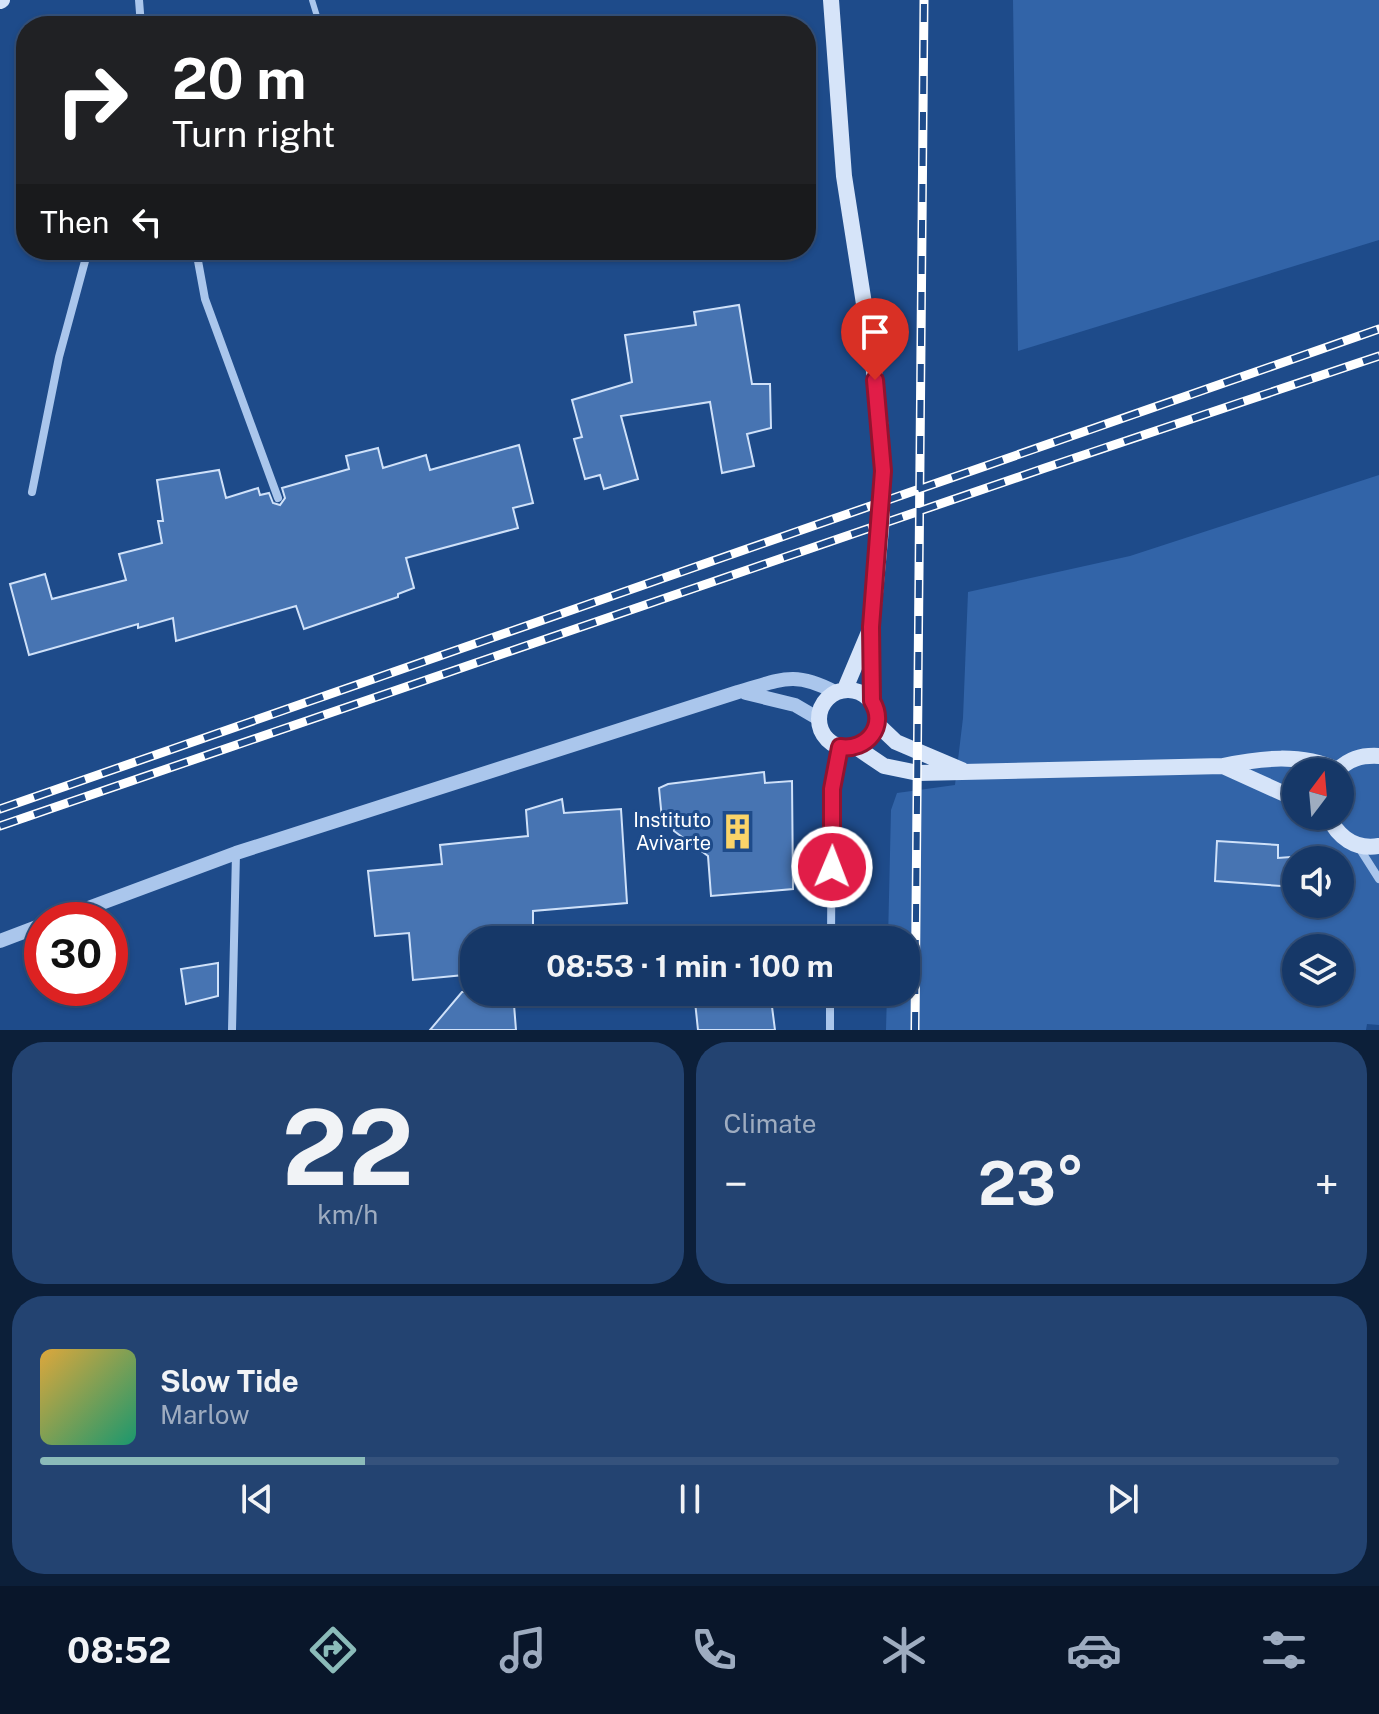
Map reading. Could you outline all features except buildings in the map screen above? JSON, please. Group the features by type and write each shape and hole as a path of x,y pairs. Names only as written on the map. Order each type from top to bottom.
{"main road":[{"path":"831,0 844,176 881,430 882,518 872,621 872,701"},
{"path":"872,621 840,691 824,703 819,719 825,736 884,766 918,773 953,773 963,770 1223,766 1251,760 1282,760"},
{"path":"840,691 865,694 876,708 877,724 866,743 848,747"},
{"path":"877,724 896,742 963,770"},
{"path":"1354,759 1379,756"},
{"path":"1223,766 1282,793"},
{"path":"1338,830 1344,838 1358,845 1379,846"}],"street":[{"path":"32,492 59,357 85,260"},
{"path":"198,260 205,299 278,498"},
{"path":"104,902 236,853 790,677 811,680 840,691"},
{"path":"738,692 764,695 795,705 819,719"},
{"path":"831,926 832,789 848,747"},
{"path":"1358,845 1379,879"},
{"path":"232,1030 236,853"},
{"path":"0,941 24,932"},
{"path":"830,1006 830,1030"}],"shaded area":[{"path":"1013,0 1379,0 1379,240 1018,351"},
{"path":"1379,475 1379,1025 1367,1024 1366,1030 886,1030 887,1006 920,1006 920,926 888,926 891,810 897,793 955,785 963,718 968,592 1130,556"}],"railway":[{"path":"915,1030 924,0"},
{"path":"0,809 1379,329"},
{"path":"0,826 1379,356"}],"place":[{"name":"Instituto Avivarte","path":"737,831"}],"route":[{"path":"832,867 832,789 840,747 856,747 866,743 873,734 878,716 872,701 871,627 882,518 883,471 875,380"}]}
